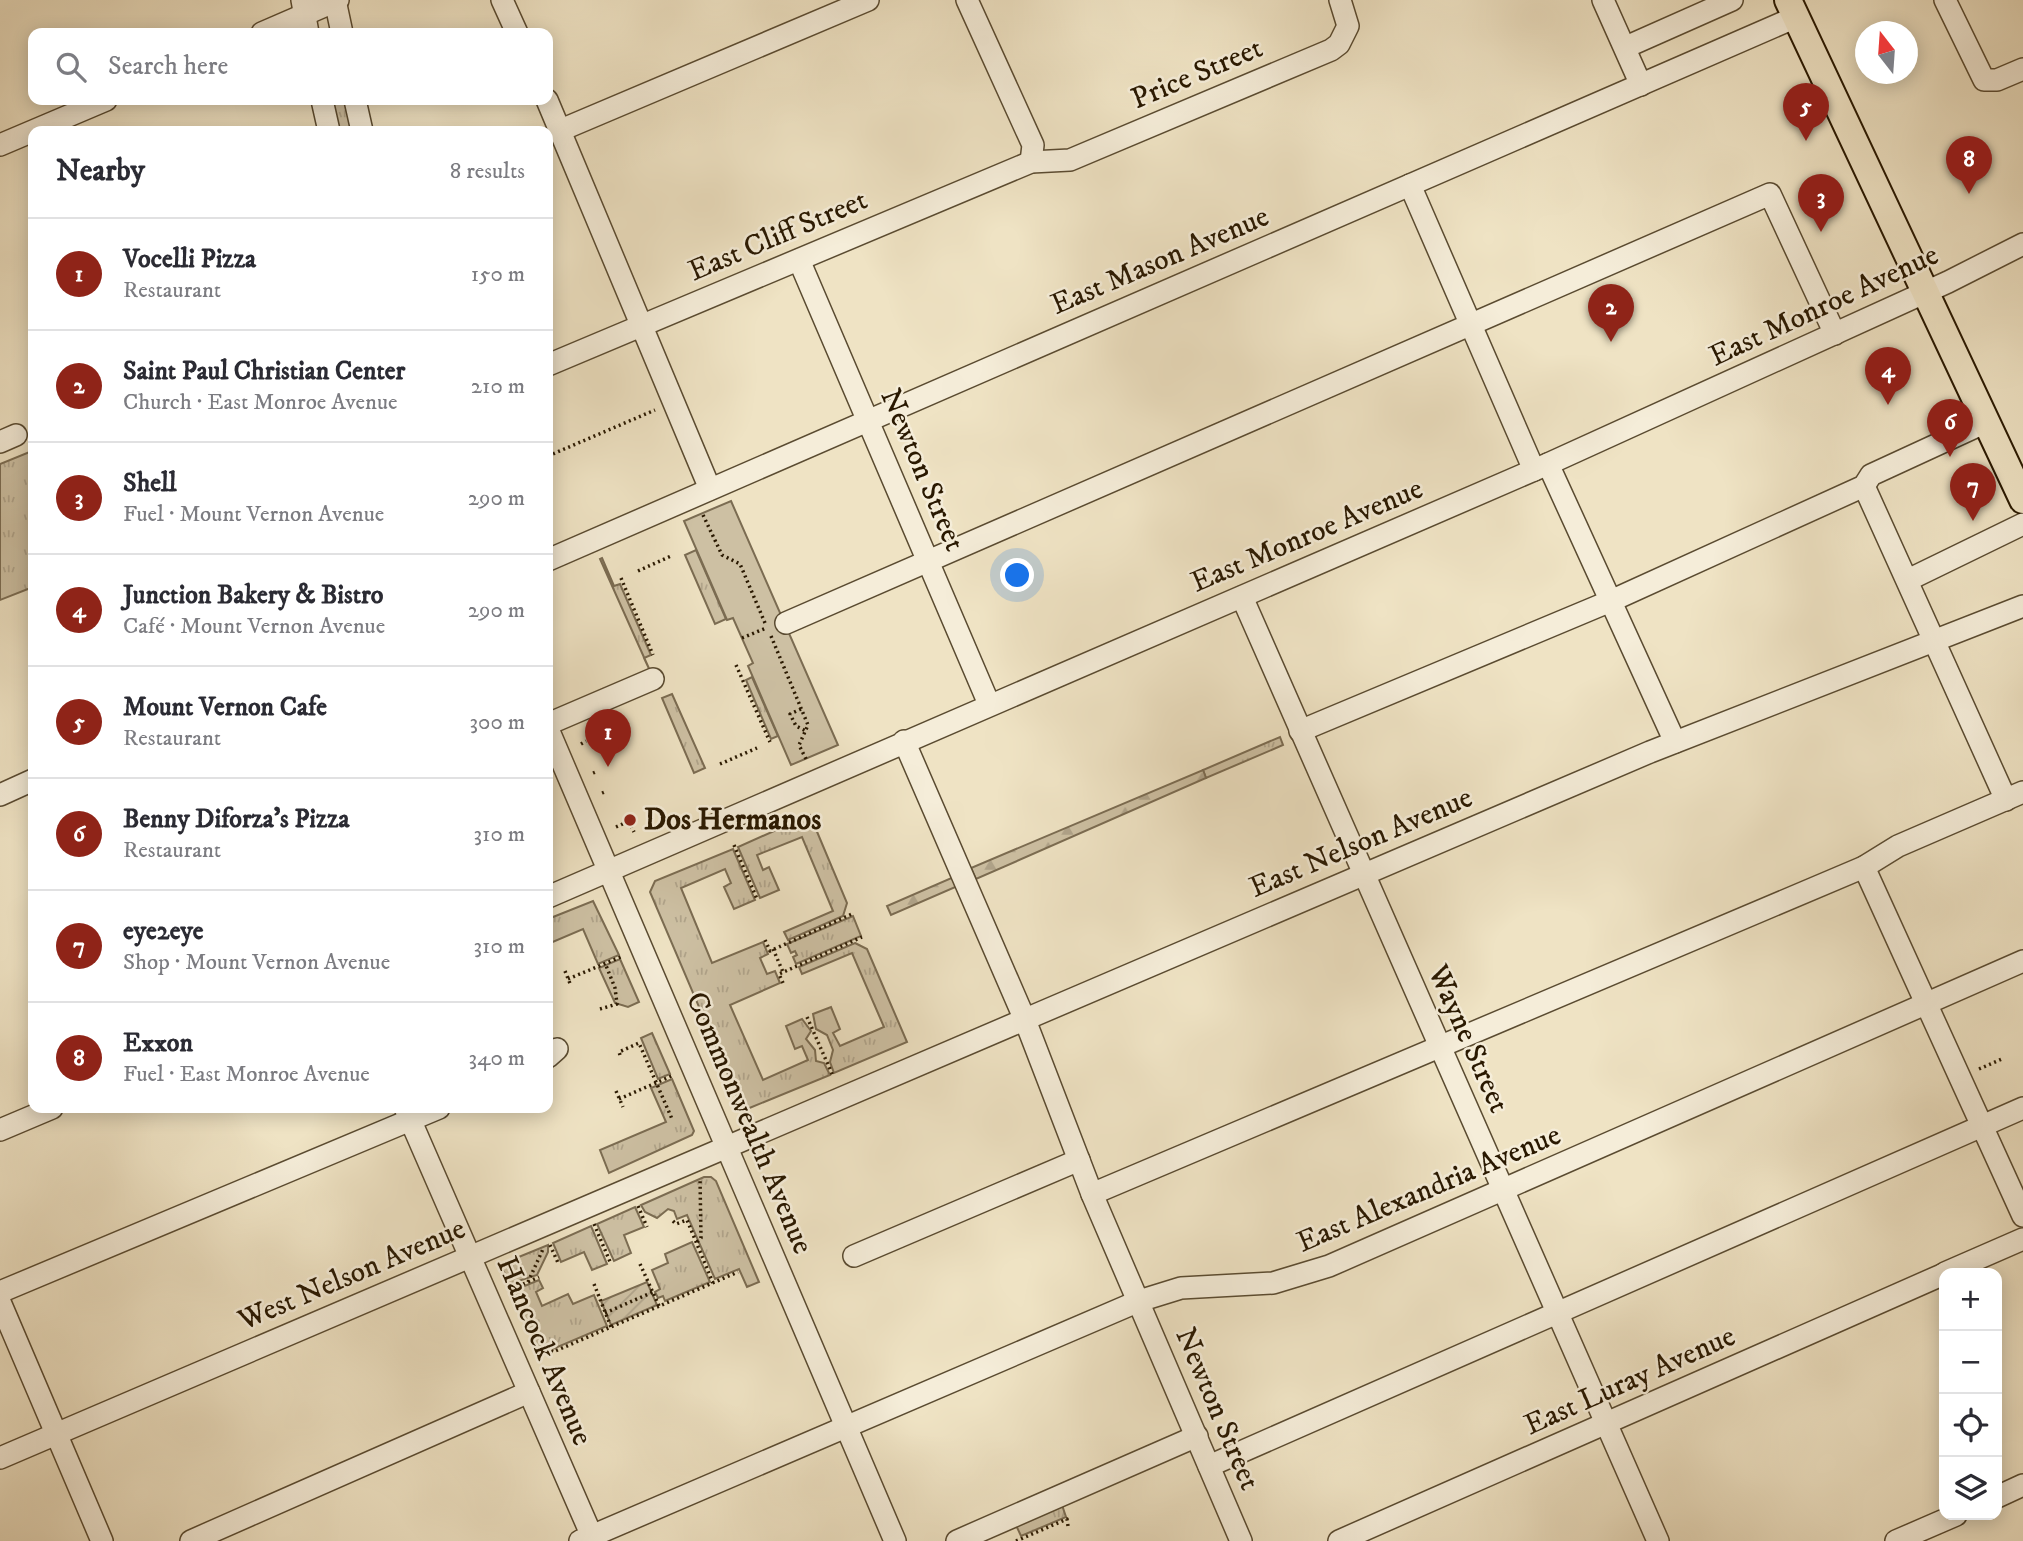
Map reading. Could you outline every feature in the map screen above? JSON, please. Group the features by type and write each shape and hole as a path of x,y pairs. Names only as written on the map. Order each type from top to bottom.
{"main road":[{"path":"1793,5 2023,500"}],"street":[{"path":"275,28 336,0 341,28"},
{"path":"502,0 515,28"},
{"path":"561,130 868,0"},
{"path":"967,0 1033,145 1031,162"},
{"name":"Price Street","path":"1031,162 1070,160 1331,50 1342,39 1348,20 1340,0"},
{"path":"1626,47 1732,0"},
{"path":"1945,0 1984,80 1997,80 2023,69"},
{"path":"1612,3 1641,85"},
{"name":"East Mason Avenue","path":"553,558 1641,85 1793,5"},
{"path":"45,126 94,105"},
{"path":"323,105 328,126"},
{"path":"356,105 361,126"},
{"path":"549,105 710,489"},
{"path":"0,145 28,133"},
{"name":"East Cliff Street","path":"553,363 1031,162"},
{"path":"1410,185 1471,324 1541,467 1613,600 1675,742"},
{"path":"786,624 1770,194 1835,334"},
{"name":"East Monroe Avenue","path":"553,895 1541,467 1835,334 2023,244"},
{"name":"Newton Street","path":"799,260 989,704"},
{"path":"1300,731 1613,600 1864,486 1871,475 1986,422"},
{"path":"1092,1194 1864,866 1898,846 2015,796 1936,640 1864,486"},
{"path":"1908,580 2023,524"},
{"name":"Wayne Street","path":"1242,597 1658,1541"},
{"name":"East Nelson Avenue","path":"728,1148 1675,742 2023,606"},
{"path":"553,725 653,679"},
{"name":"Commonwealth Avenue","path":"553,739 895,1541"},
{"name":"Newton Street","path":"904,741 968,876 1092,1194 1241,1541"},
{"path":"0,794 28,782"},
{"path":"1864,866 1925,1006 2023,1216"},
{"name":"East Alexandria Avenue","path":"588,1539 1139,1301 1181,1288 1273,1283 1301,1276 1502,1192 2023,961"},
{"path":"1209,1466 2023,1108"},
{"path":"0,1130 40,1113"},
{"path":"0,1292 408,1114"},
{"name":"Hancock Avenue","path":"408,1114 529,1392 588,1539"},
{"name":"West Nelson Avenue","path":"0,1458 728,1148"},
{"path":"854,1256 1079,1160"},
{"name":"East Luray Avenue","path":"1958,1268 2023,1239"},
{"name":"East Luray Avenue","path":"1339,1541 1939,1277"},
{"path":"0,1302 102,1541"},
{"path":"191,1541 529,1392"},
{"path":"957,1541 1197,1436"},
{"path":"2002,1495 2023,1485"},
{"path":"1896,1541 1944,1520"}],"path":[{"path":"553,454 673,403"},
{"path":"701,509 720,552 740,564 802,709 808,724 799,745 807,761"},
{"path":"638,571 650,568 671,556"},
{"path":"621,578 653,654"},
{"path":"736,665 744,689 770,742"},
{"path":"802,709 790,714 796,726 806,731"},
{"path":"720,764 757,748"},
{"path":"616,827 629,822 634,832"},
{"path":"734,845 757,900"},
{"path":"765,940 769,951 852,914"},
{"path":"783,983 779,974 862,937"},
{"path":"773,949 783,972"},
{"path":"568,979 623,956"},
{"path":"600,1009 617,1004 605,963"},
{"path":"565,971 571,986"},
{"path":"807,1017 833,1076"},
{"path":"620,1055 619,1052 639,1043 672,1119"},
{"path":"1979,1069 2002,1059"},
{"path":"619,1099 674,1075"},
{"path":"616,1091 623,1107"},
{"path":"696,1242 701,1238 700,1176"},
{"path":"639,1208 648,1227"},
{"path":"673,1221 677,1224 687,1220 713,1283"},
{"path":"595,1227 611,1264"},
{"path":"528,1282 547,1242"},
{"path":"551,1246 559,1265"},
{"path":"640,1264 659,1306"},
{"path":"537,1357 543,1346 553,1352 738,1272"},
{"path":"508,1291 539,1277"},
{"path":"594,1284 611,1327"},
{"path":"605,1313 653,1292"},
{"path":"1017,1541 1067,1519 1068,1526"}],"green space":[{"path":"330,105 352,105 357,126 335,126"},
{"path":"28,453 28,589 0,600 0,464"},
{"path":"731,501 838,745 791,765 748,666 753,663 733,618 727,620 684,521"},
{"path":"696,550 726,619 715,624 685,555"},
{"path":"602,558 614,586 620,584 651,655 644,658 600,559"},
{"path":"752,677 778,736 771,739 746,680"},
{"path":"672,694 705,768 694,773 662,698"},
{"path":"1280,737 1283,745 1206,778 1203,770"},
{"path":"1203,770 1206,778 976,879 971,868"},
{"path":"810,815 847,903 843,916 788,940 784,932 833,911 802,837 757,855 763,870 769,867 779,890 760,898 738,847"},
{"path":"733,849 755,900 734,909 724,887 731,883 725,869 681,888 712,963 763,942 768,954 760,958 767,974 775,971 780,983 730,1005 763,1080 808,1060 802,1046 795,1049 786,1026 802,1019 811,1031 806,1039 815,1050 816,1061 824,1063 830,1075 747,1109 740,1103 650,892 655,881"},
{"path":"956,876 960,885 891,915 887,906"},
{"path":"593,901 619,955 598,964 583,929 553,942 553,917"},
{"path":"853,916 861,936 796,964 793,957 797,955 795,951 791,953 787,944"},
{"path":"855,943 867,949 907,1042 834,1073 830,1062 833,1050 827,1035 816,1029 813,1014 831,1007 840,1029 833,1033 840,1046 884,1027 852,953 802,974 799,967"},
{"path":"620,959 639,1002 628,1007 615,1003 599,968"},
{"path":"652,1033 670,1074 658,1079 641,1038"},
{"path":"672,1079 694,1131 692,1135 609,1173 600,1150 666,1122 651,1088"},
{"path":"704,1177 711,1177 716,1181 759,1282 747,1287 739,1269 715,1279 687,1215 677,1219 674,1211 668,1209 657,1218 645,1212 641,1205"},
{"path":"635,1207 644,1227 624,1235 631,1253 614,1261 597,1224"},
{"path":"591,1226 607,1264 592,1270 584,1252 561,1262 553,1243"},
{"path":"692,1242 710,1282 665,1301 663,1296 658,1298 655,1292 660,1289 652,1270 668,1263 665,1254"},
{"path":"548,1245 548,1252 537,1275 509,1284 502,1267 504,1263"},
{"path":"539,1280 543,1288 536,1292 542,1306 568,1294 573,1304 594,1295 607,1326 553,1349 542,1343 538,1351 513,1294 517,1289"},
{"path":"647,1282 657,1305 611,1325 601,1301"},
{"path":"1062,1505 1066,1517 1021,1536 1015,1523"}],"place":[{"name":"Mount Vernon Cafe","path":"1806,141"},
{"name":"Exxon","path":"1969,194"},
{"name":"Shell","path":"1821,232"},
{"name":"Saint Paul Christian Center","path":"1611,342"},
{"name":"Junction Bakery & Bistro","path":"1888,405"},
{"name":"Benny Diforza's Pizza","path":"1950,457"},
{"name":"eye2eye","path":"1973,521"},
{"name":"Vocelli Pizza","path":"608,767"},
{"name":"Dos Hermanos","path":"630,820"}]}
